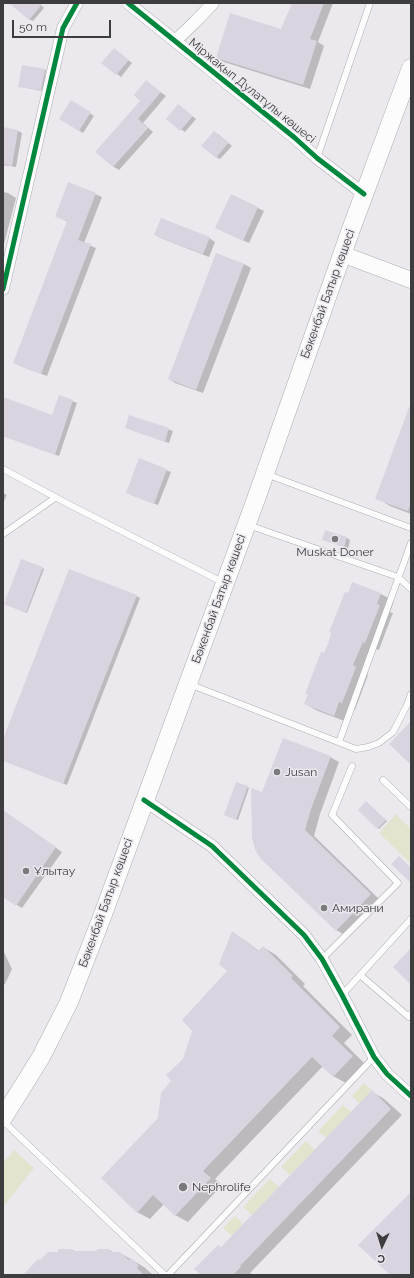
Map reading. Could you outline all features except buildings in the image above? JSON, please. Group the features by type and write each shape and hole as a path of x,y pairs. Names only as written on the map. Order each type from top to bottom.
{"main road":[{"name":"Бөкенбай Батыр көшесі","path":"3,1120 41,1057 69,1002 105,910 265,473 342,254 411,68"}],"street":[{"path":"3,289 63,28 77,3"},
{"name":"Міржақып Дулатұлы көшесі","path":"128,3 295,138 316,158 364,194"},
{"path":"175,41 213,3"},
{"path":"342,254 411,280"},
{"path":"144,800 212,846 304,935 322,959 374,1057 387,1074 411,1096"}],"lane":[{"path":"316,158 370,3"},
{"path":"3,469 55,498 224,583"},
{"path":"265,473 411,528"},
{"path":"3,534 55,498"},
{"path":"246,524 398,577 411,589"},
{"path":"339,742 411,543"},
{"path":"187,683 356,749 379,743 393,732 408,705 411,694"},
{"path":"322,959 398,883 332,815 352,766"},
{"path":"383,780 411,807"},
{"path":"342,995 411,919"},
{"path":"360,975 409,1016 411,1014"},
{"path":"168,1275 374,1057"},
{"path":"3,1120 165,1275"}],"green space":[{"path":"396,814 411,829 411,864 379,833"},
{"path":"364,1083 372,1090 360,1104 352,1096"},
{"path":"343,1105 351,1112 326,1138 318,1131"},
{"path":"306,1141 315,1150 290,1175 281,1167"},
{"path":"14,1150 34,1168 3,1207 3,1163"},
{"path":"270,1179 279,1187 252,1215 243,1207"},
{"path":"235,1216 243,1224 232,1236 223,1228"}],"cycle path":[{"path":"3,289 63,28 77,3"},
{"path":"128,3 295,138 317,158 364,194"},
{"path":"144,800 212,846 304,935 322,959 374,1057 387,1074 411,1096"}],"place":[{"name":"Muskat Doner","path":"335,539"},
{"name":"Jusan","path":"277,772"},
{"name":"Ұлытау","path":"26,871"},
{"name":"Амирани","path":"324,908"},
{"name":"Nephrolife","path":"183,1187"}]}
